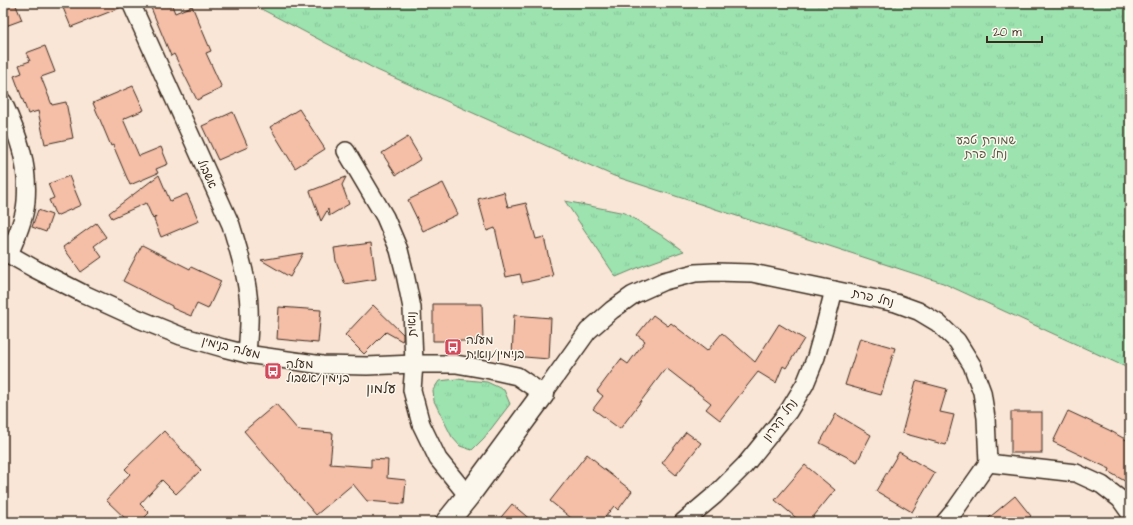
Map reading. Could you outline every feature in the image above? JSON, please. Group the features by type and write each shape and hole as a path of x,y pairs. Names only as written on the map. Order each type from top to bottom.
{"street":[{"name":"אשבול","path":"131,3 231,226 240,254 247,284 249,307 247,354"},
{"path":"3,102 21,147 26,174 26,202 19,230 6,252"},
{"name":"נואית","path":"346,151 386,217 399,250 412,308 414,364 412,390 421,424 438,459 468,496"},
{"name":"מעלה בנימין","path":"6,252 34,269 139,319 181,336 223,348 247,354 322,365 367,366 456,364 517,376 543,394"},
{"name":"נחל פרת","path":"543,394 588,331 633,294 664,281 695,273 752,273 896,303 918,311 938,323 957,341 972,365 982,392 986,418 988,463"},
{"name":"נחל קדרון","path":"683,522 716,495 745,466 788,412 805,384 816,357 834,290"},
{"path":"447,522 543,394"},
{"path":"945,522 988,463 1076,473 1102,485 1120,499 1130,513"}],"green space":[{"name":"שמורת טבע נחל פרת","path":"250,3 1130,3 1130,369 943,283 614,176 377,70"},
{"path":"565,201 625,213 684,251 616,277"},
{"path":"457,379 487,382 504,390 510,404 484,438 472,450 460,446 452,437 434,401 433,390 439,381"}],"building":[{"path":"3,3 15,3 22,20 3,27"},
{"path":"61,3 121,3 122,7 71,27"},
{"path":"149,3 171,3 175,13 192,6 211,51 206,53 222,88 197,100 174,54 171,56"},
{"path":"45,46 55,72 41,77 52,105 66,102 73,138 45,144 38,111 28,114 14,76 22,73 19,65 30,61 26,53"},
{"path":"133,86 144,110 123,119 139,156 161,147 168,164 156,169 158,173 130,185 113,145 111,146 93,103"},
{"path":"299,109 325,149 295,168 270,127"},
{"path":"233,112 248,147 218,160 202,126"},
{"path":"408,137 421,159 396,175 382,153"},
{"path":"159,175 170,201 187,194 199,221 161,237 154,220 156,216 153,219 146,203 112,218 109,213"},
{"path":"69,176 81,205 56,216 49,200 54,198 48,184"},
{"path":"346,177 342,185 349,204 329,216 328,209 321,221 310,191"},
{"path":"443,183 458,214 423,231 408,200"},
{"path":"504,192 508,207 526,203 536,239 544,237 553,276 522,283 520,274 506,277 495,228 487,231 478,199"},
{"path":"38,210 52,215 46,232 32,227"},
{"path":"96,223 106,237 94,246 102,257 81,272 63,247"},
{"path":"371,243 376,279 345,284 336,261 334,248"},
{"path":"142,245 190,269 191,267 221,281 208,309 197,304 191,316 172,308 172,306 123,281"},
{"path":"303,253 290,277 261,260"},
{"path":"433,304 482,304 483,341 433,341"},
{"path":"373,305 403,334 403,339 402,341 386,332 364,354 345,335"},
{"path":"279,307 321,310 318,343 277,339"},
{"path":"514,315 551,318 549,359 512,356"},
{"path":"653,315 668,326 671,323 707,351 722,333 755,362 779,324 804,339 786,368 783,366 776,383 758,372 720,420 706,409 711,403 666,368 620,429 593,409 603,396 597,391 621,359 628,364 645,341 637,335"},
{"path":"860,338 895,348 881,395 845,385"},
{"path":"916,381 947,389 940,412 954,415 946,445 902,433"},
{"path":"276,404 298,430 333,433 330,464 371,467 371,459 388,460 387,478 406,480 404,504 367,501 353,484 316,515 244,431"},
{"path":"1068,411 1109,430 1130,442 1130,484 1109,472 1110,469 1053,442"},
{"path":"1011,412 1042,412 1042,453 1011,453"},
{"path":"836,414 871,435 857,462 820,443"},
{"path":"164,431 201,470 176,494 162,480 140,504 149,513 140,522 129,522 106,500 130,474 125,469"},
{"path":"686,432 701,443 676,475 662,463"},
{"path":"899,452 935,473 912,512 876,491"},
{"path":"587,454 598,463 597,464 632,491 618,510 614,506 601,522 576,522 550,501"},
{"path":"805,465 835,490 809,522 801,522 775,500"},
{"path":"1015,496 1031,516 1024,522 984,522"},
{"path":"512,504 533,522 497,522"}],"place":[{"name":"מעלה בנימין/נואית","path":"453,347"},
{"name":"מעלה בנימין/אשבול","path":"273,371"}],"district":[{"name":"עלמון","path":"381,389"}]}
